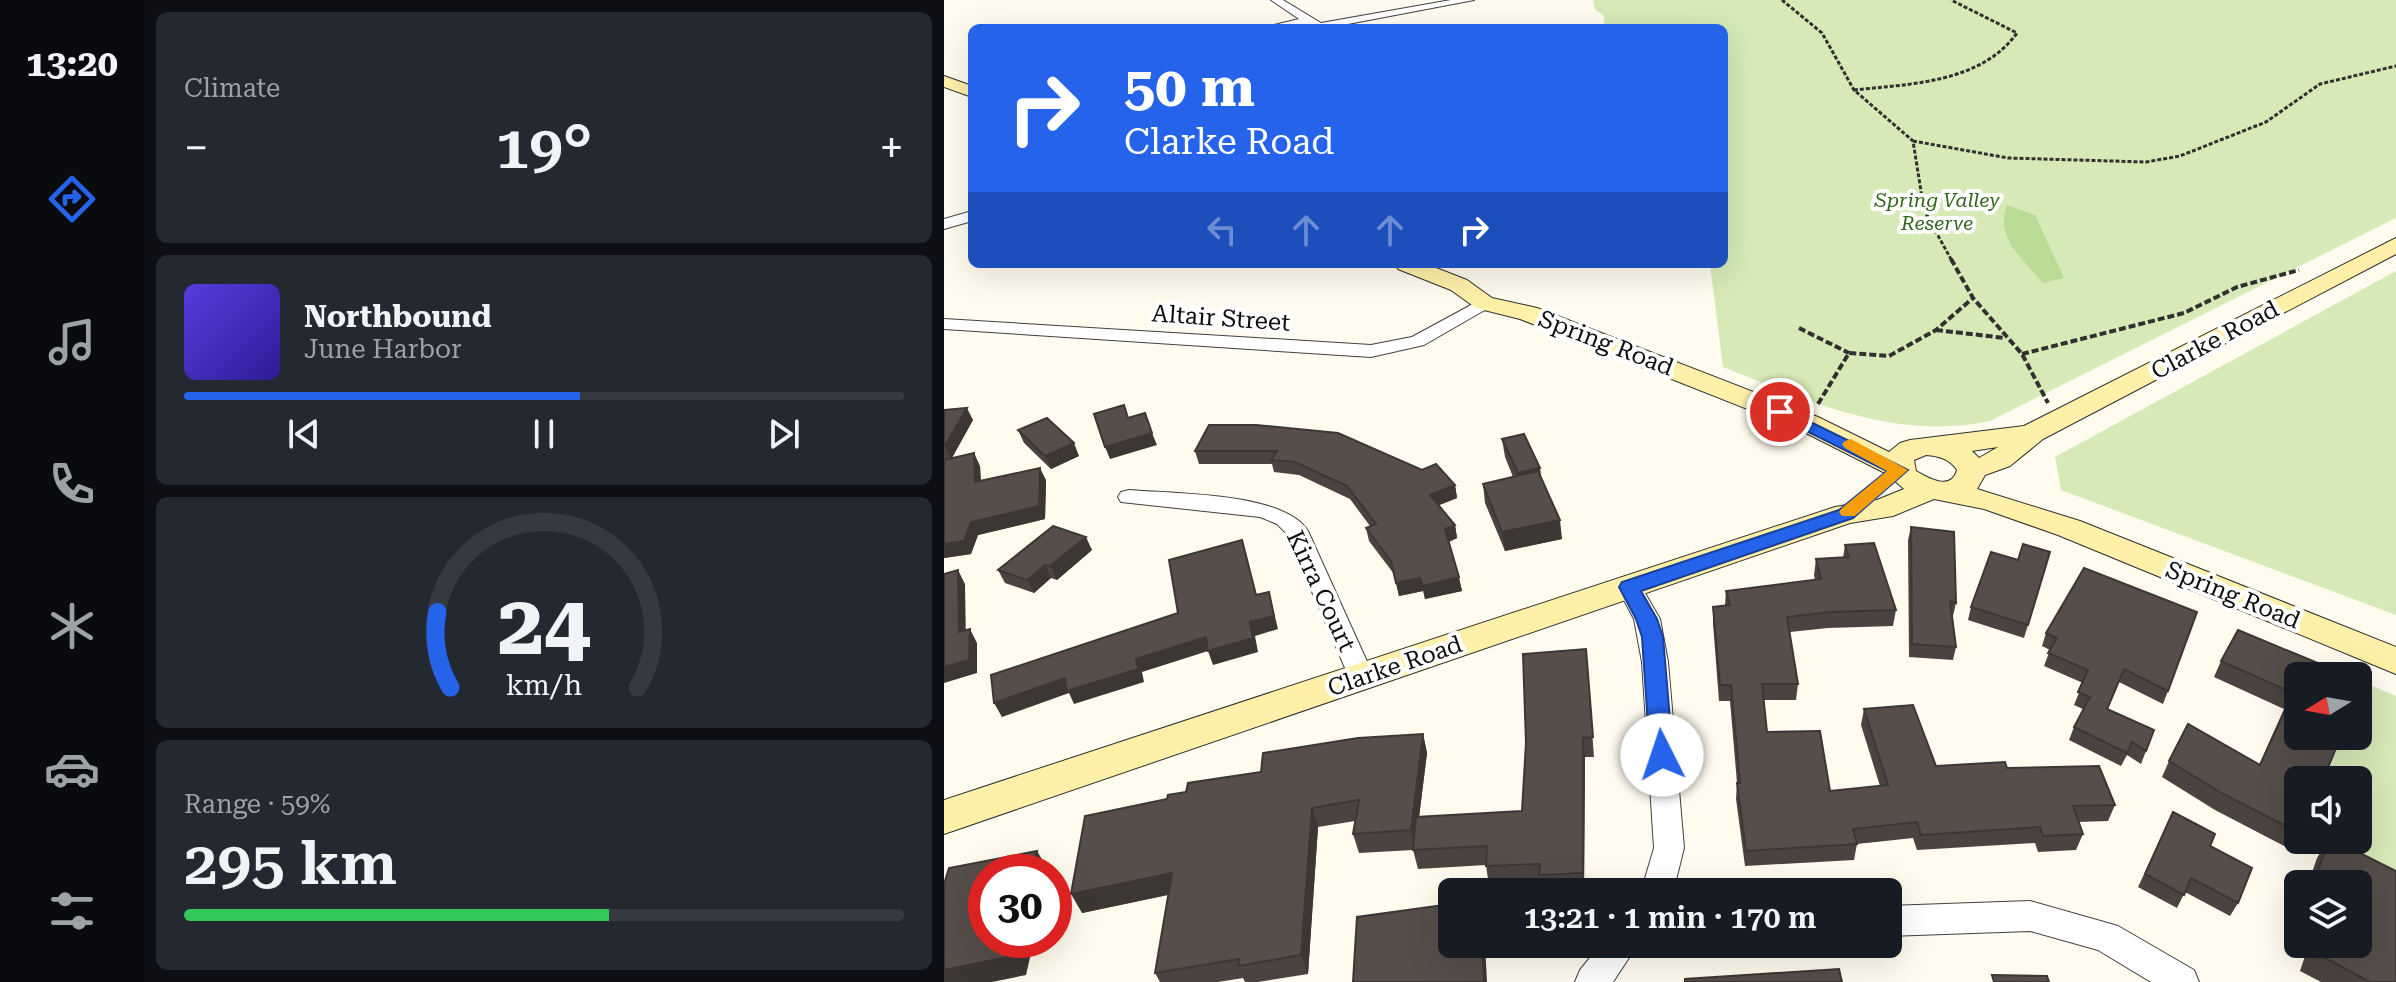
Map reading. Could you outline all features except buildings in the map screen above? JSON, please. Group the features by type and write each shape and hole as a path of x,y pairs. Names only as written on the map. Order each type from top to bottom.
{"main road":[{"path":"944,81 968,90"},
{"name":"Clarke Road","path":"944,817 1846,514 1882,509 1934,491 1961,487 1972,472 2000,460 2045,428 2396,245"},
{"name":"Spring Road","path":"1420,268 1459,285 1484,303 1521,310 1808,423 1898,469 1910,482 1934,491 1990,501 2069,528 2396,661"},
{"name":"Spring Road","path":"1808,423 1930,447 1963,457 1972,472 2069,528"},
{"name":"Clarke Road","path":"1846,514 1898,469 1904,453 2045,428"}],"street":[{"path":"1276,0 1316,24"},
{"path":"1324,24 1469,0"},
{"path":"944,224 968,217"},
{"name":"Altair Street","path":"944,324 1371,351 1418,341 1484,303"},
{"name":"Kirra Court","path":"1129,497 1256,509 1285,519 1297,531 1361,677"},
{"path":"1629,587 1647,619 1655,662 1669,848 1661,878"},
{"path":"1902,921 2030,916 2106,937 2182,982"},
{"path":"1592,982 1611,958"}],"path":[{"path":"1782,0 1822,33 1854,90 1913,141 2008,158 2102,163 2146,162 2180,156 2266,122 2320,84 2396,66"},
{"path":"1854,90 1936,79 1993,60 2014,39 2017,33 1999,28 1991,18 1951,0"},
{"path":"1913,141 1924,210 1973,298 2022,354 2045,428"},
{"path":"2022,354 2184,313 2237,287 2311,263"},
{"path":"1799,328 1849,353 1889,356 1936,330 1973,298"},
{"path":"1936,330 2006,338"},
{"path":"1808,423 1849,353"}],"green space":[{"name":"Spring Valley Reserve","path":"1593,0 2396,0 2396,218 1990,421 1955,426 1920,426 1853,414 1723,367 1711,268 1728,268 1728,24 1604,24 1604,16 1595,9"},
{"path":"2007,205 2035,215 2064,278 2043,283 2020,257 2004,227"},
{"path":"2396,271 2396,615 2061,490 2055,457"},
{"path":"2372,686 2396,696 2396,877 2354,854 2372,854 2372,766 2331,766 2336,750 2372,750"}],"slow traffic":[{"path":"1849,512 1899,470 1851,444"}],"route":[{"path":"1662,755 1652,637 1647,619 1629,587 1846,514 1899,470 1780,412"}]}
